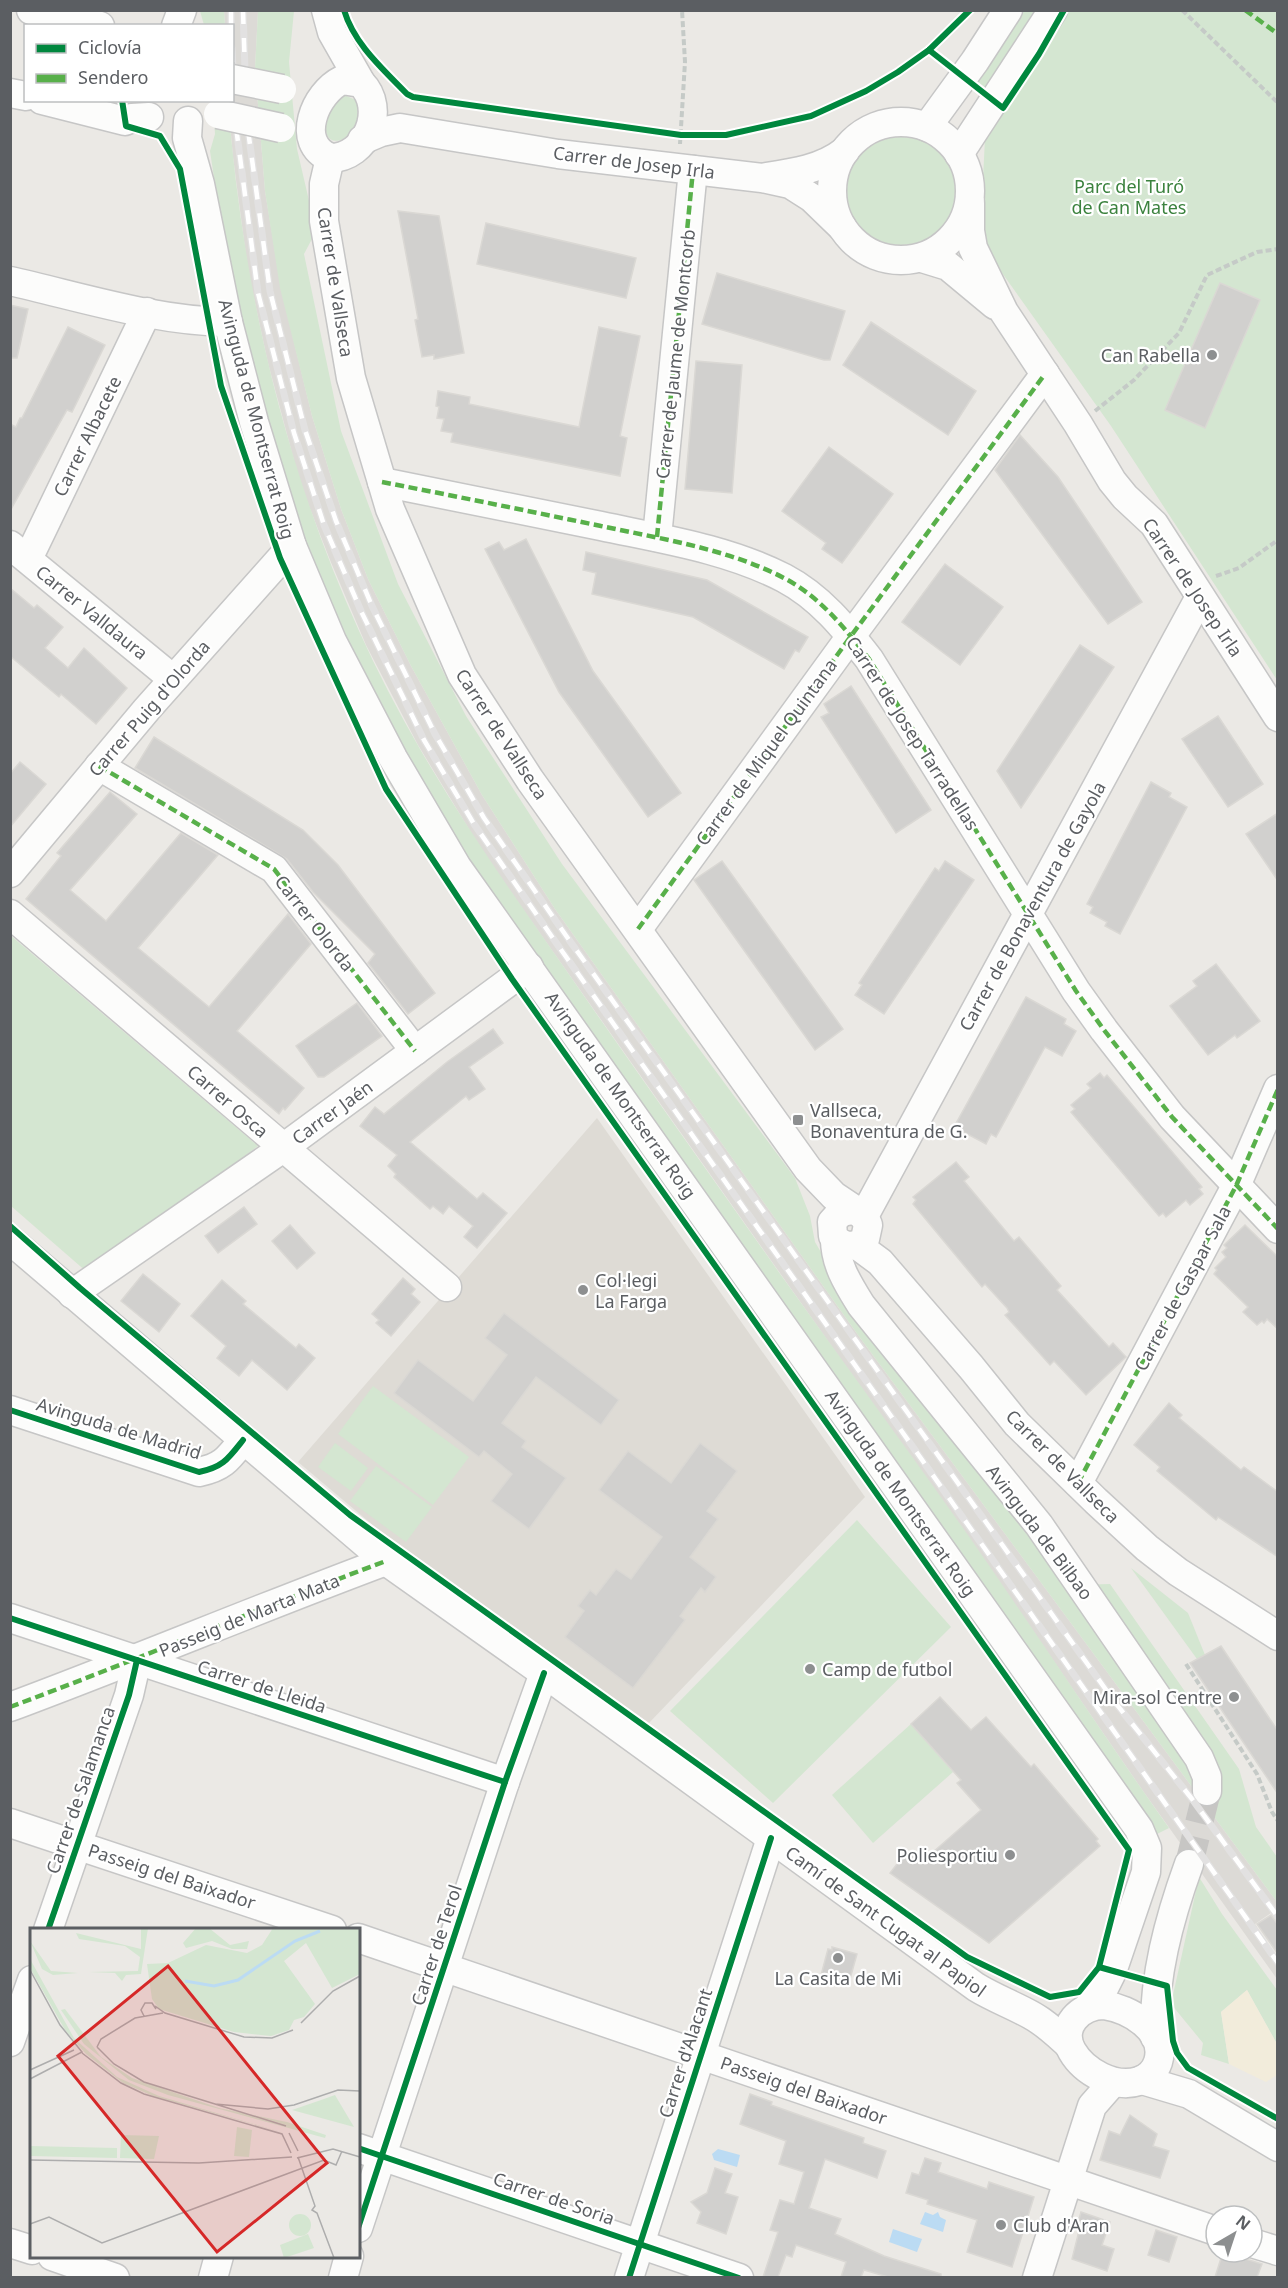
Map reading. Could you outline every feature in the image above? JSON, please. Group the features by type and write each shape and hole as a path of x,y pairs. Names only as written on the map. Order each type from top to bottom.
{"street":[{"path":"32,10 92,24"},
{"path":"177,24 184,10"},
{"path":"326,10 340,49 350,91 372,124 353,152 345,156 330,158 315,146 311,135 315,111 350,91"},
{"path":"927,127 975,61 1008,10"},
{"path":"959,154 1053,10"},
{"path":"234,79 314,93 350,91 394,122 411,130"},
{"path":"50,102 125,121 132,118 179,113 281,128 311,135"},
{"name":"Avinguda de Montserrat Roig","path":"179,113 193,153 228,322 254,422 292,546 332,641 393,758 457,867 1139,1828 1147,1848 1146,1872 1112,1972 1103,1990 1086,2008"},
{"path":"762,178 795,172 834,159 864,133 888,123 915,123 927,127 945,138 959,154 967,169 973,248 1004,312"},
{"path":"362,140 392,129 411,130"},
{"name":"Carrer de Josep Irla","path":"411,130 558,154 762,178 790,184 812,198 842,227"},
{"path":"845,151 838,162 832,188 836,215 842,227 859,246 871,254 884,259 903,261 922,258 934,253 961,227 970,203"},
{"name":"Carrer de Vallseca","path":"330,158 323,196 330,258 351,378 390,509 462,675 530,780 813,1175 834,1196 852,1230 971,1367 1017,1424 1078,1484 1147,1548 1178,1572 1278,1636"},
{"name":"Carrer de Jaume de Montcorb","path":"657,537 686,169"},
{"path":"922,258 948,266 1004,312"},
{"path":"10,281 147,312 204,322 228,322"},
{"name":"Carrer Albacete","path":"19,552 147,312"},
{"name":"Carrer de Josep Irla","path":"1004,312 1078,424 1112,481 1125,497 1154,524 1278,717"},
{"name":"Carrer de Miquel Quintana","path":"638,929 1045,374"},
{"name":"Carrer de Josep Tarradellas","path":"382,482 657,537 735,557 784,579 814,598 851,636 869,659 1027,913 1104,1030 1172,1117 1278,1228"},
{"name":"Carrer Puig d'Olorda","path":"10,873 173,679 292,546"},
{"name":"Carrer Valldaura","path":"19,552 173,679"},
{"name":"Carrer de Bonaventura de Gayola","path":"852,1230 1027,913 1196,591"},
{"name":"Carrer Olorda","path":"99,766 274,869 415,1051"},
{"name":"Carrer Osca","path":"10,914 447,1287"},
{"name":"Carrer Jaén","path":"72,1294 283,1148 529,967"},
{"name":"Carrer de Gaspar Sala","path":"1078,1484 1236,1186 1278,1089"},
{"name":"Avinguda de Bilbao","path":"852,1230 835,1250 840,1266 861,1305 1039,1525 1199,1758 1207,1777 1207,1791"},
{"name":"Camí de Sant Cugat al Papiol","path":"10,1240 386,1561 899,1929 976,1987 1031,2015 1052,2029 1076,2055"},
{"name":"Avinguda de Madrid","path":"10,1410 199,1472 217,1468 229,1458 243,1440"},
{"name":"Passeig de Marta Mata","path":"10,1707 136,1660 252,1611 386,1561"},
{"name":"Carrer de Lleida","path":"10,1618 505,1782"},
{"name":"Carrer de Salamanca","path":"48,1928 129,1695 136,1660"},
{"name":"Carrer de Terol","path":"360,2215 370,2151 445,1967 505,1782 544,1673"},
{"name":"Passeig del Baixador","path":"10,1823 330,1928"},
{"name":"Carrer d'Alacant","path":"629,2277 771,1838"},
{"path":"1076,2055 1098,2076 1113,2082 1133,2083 1150,2074 1157,2047 1154,2010 1157,1983 1178,1896 1189,1864"},
{"name":"Passeig del Baixador","path":"360,1939 1204,2226"},
{"path":"1112,1972 1114,1989 1130,2012 1149,2028 1157,2047 1189,2094"},
{"path":"1130,2012 1157,1983"},
{"path":"17,2037 30,1988"},
{"path":"1037,2277 1092,2106 1091,2083 1076,2055 1068,2031 1071,2022 1086,2008 1104,2005 1130,2012"},
{"name":"Camí de Sant Cugat al Papiol","path":"1031,2015 1057,2014 1086,2008"},
{"path":"1142,2080 1189,2094 1278,2147"},
{"path":"1092,2106 1113,2082"},
{"name":"Carrer de Soria","path":"370,2151 739,2277"},
{"path":"10,2243 30,2249"},
{"path":"58,2258 115,2277"},
{"path":"213,2277 218,2258"},
{"path":"343,2277 349,2258"}],"path":[{"path":"682,10 685,62 681,135 686,169"},
{"path":"1182,10 1278,103"},
{"path":"670,134 693,135"},
{"path":"1078,424 1134,380 1179,333 1207,275 1257,252 1278,249"},
{"path":"1196,591 1239,568 1278,540"},
{"path":"1186,1664 1257,1774 1272,1812 1278,1821"}],"shaded area":[{"path":"224,11 258,11 255,68 265,191 281,288 312,416 341,509 368,579 411,666 482,795 555,909 858,1335 1277,1902 1277,1922 1271,1913 1255,1924 1277,1958 1277,1979 1143,1791 969,1538 484,854 418,745 366,645 300,483 268,363 248,271 228,102 234,102 234,24 225,24"},
{"name":"Col·legi La Farga","path":"597,1118 865,1497 649,1723 381,1532 298,1462"}],"green space":[{"path":"200,11 224,11 225,24 204,24"},
{"path":"258,11 294,11 289,62 297,149 313,218 313,237 304,254 341,431 398,584 466,716 562,864 795,1178 810,1216 815,1242 829,1266 1073,1585 1110,1584 1239,1769 1256,1827 1277,1857 1277,1902 858,1335 555,909 482,795 411,666 368,579 341,509 312,416 280,288 265,191 255,68"},
{"path":"1024,11 1038,11 987,91 974,83"},
{"name":"Parc del Turó de Can Mates","path":"1066,11 1277,11 1277,680 1111,426 980,242 985,138"},
{"path":"344,95 356,100 358,111 355,125 349,134 337,141 330,139 327,135 327,119 330,110"},
{"path":"213,102 228,102 236,185 249,269 266,353 287,436 313,517 344,596 379,674 420,749 475,838 535,925 781,1275 970,1538 1169,1828 1155,1835 444,828 357,673 309,562 254,375 220,218 210,151 215,134"},
{"path":"901,137 922,141 939,153 951,170 955,191 951,212 939,229 922,241 901,245 880,241 863,229 851,212 847,191 851,170 863,153 880,141"},
{"path":"10,935 258,1146 88,1273 11,1206"},
{"path":"373,1386 469,1457 433,1505 338,1434"},
{"path":"335,1443 368,1468 351,1491 318,1467"},
{"path":"376,1466 432,1507 406,1542 350,1501"},
{"name":"Camp de futbol","path":"857,1520 951,1627 773,1803 670,1711"},
{"path":"1131,1568 1188,1613 1205,1655 1197,1659"},
{"path":"911,1724 953,1772 873,1843 832,1795"},
{"path":"1199,1877 1222,1914 1277,1990 1277,2044 1247,1990 1221,2012 1229,2064 1201,2055 1203,2043 1171,2004"}],"sand":[{"path":"1247,1990 1277,2044 1277,2075 1266,2082 1229,2064 1221,2012"}],"water":[{"path":"718,2149 740,2155 737,2167 714,2160 712,2154"},
{"path":"925,2212 933,2215 938,2212 940,2217 946,2220 943,2232 920,2224"},
{"path":"893,2229 922,2239 917,2252 889,2242"}],"building":[{"path":"398,211 439,216 464,353 434,359 434,355 422,357 415,320 418,319"},
{"path":"486,223 636,258 626,298 477,264"},
{"path":"717,273 845,311 830,360 702,324"},
{"name":"Can Rabella","path":"1220,283 1260,300 1205,428 1165,410"},
{"path":"10,305 28,309 17,358 10,358"},
{"path":"871,322 976,391 948,435 843,365"},
{"path":"68,327 105,345 72,412 67,410 10,511 10,424 16,427 22,418"},
{"path":"599,327 640,336 620,436 627,438 620,476 451,442 453,433 441,431 444,419 437,418 438,391 470,397 469,404 579,427"},
{"path":"696,361 742,365 732,493 685,489"},
{"path":"1020,435 1058,477 1142,602 1108,624 995,470"},
{"path":"829,447 893,494 842,563 822,549 826,543 782,511"},
{"path":"526,539 593,671 681,793 648,817 559,692 485,549 499,542 504,550"},
{"path":"586,552 707,580 808,637 799,652 795,650 784,669 693,617 592,594 596,573 583,570"},
{"path":"945,564 1003,607 960,665 902,622"},
{"path":"10,588 34,608 37,605 63,627 45,648 68,668 84,648 127,688 96,724 61,694 59,697 10,656"},
{"path":"1080,645 1114,667 1021,808 997,771"},
{"path":"851,686 931,810 896,833 821,717 829,713 824,704"},
{"path":"1218,716 1263,784 1228,807 1182,739"},
{"path":"154,737 303,830 338,865 435,993 408,1014 368,963 375,954 313,892 287,859 135,768"},
{"path":"20,762 46,784 10,827 10,774"},
{"path":"1151,782 1171,793 1169,797 1187,807 1120,934 1105,926 1107,922 1090,913 1093,907 1087,904"},
{"path":"110,792 137,814 70,890 106,921 181,833 218,855 138,948 209,1007 288,914 311,944 237,1031 304,1088 279,1114 26,899 61,856 57,853"},
{"path":"1278,813 1278,881 1246,834"},
{"path":"722,861 843,1029 815,1050 694,880"},
{"path":"945,861 974,880 884,1014 855,995 862,985 859,983 935,868 939,871"},
{"path":"1216,964 1260,1021 1237,1038 1235,1035 1208,1055 1170,1006 1197,986 1193,981"},
{"path":"1026,997 1066,1019 1064,1024 1076,1031 1062,1056 1045,1047 996,1137 991,1134 986,1144 954,1127"},
{"path":"357,1003 382,1036 324,1077 318,1077 296,1046"},
{"path":"493,1029 503,1043 469,1067 485,1089 469,1100 466,1096 410,1142 477,1199 483,1193 507,1213 477,1248 464,1237 473,1226 449,1206 443,1214 433,1206 430,1209 394,1177 396,1174 388,1166 397,1155 360,1126 375,1107 384,1114 447,1062"},
{"path":"1100,1073 1104,1078 1107,1075 1202,1187 1199,1189 1203,1194 1190,1205 1186,1200 1166,1217 1163,1213 1159,1216 1071,1112 1075,1109 1071,1105 1091,1088 1087,1084"},
{"path":"956,1162 969,1177 964,1181 1014,1241 1019,1237 1061,1286 1057,1290 1109,1347 1113,1343 1126,1357 1086,1395 1054,1361 1050,1365 1005,1315 1009,1312 1007,1308 985,1284 982,1287 913,1204 916,1200 913,1197"},
{"path":"244,1207 257,1224 218,1253 205,1236"},
{"path":"290,1225 315,1253 297,1269 272,1241"},
{"path":"1245,1225 1278,1257 1278,1329 1267,1319 1264,1323 1262,1321 1257,1325 1243,1312 1248,1307 1214,1274 1217,1270 1215,1268 1226,1257 1222,1252 1227,1248 1224,1245"},
{"path":"143,1274 180,1304 159,1332 121,1301"},
{"path":"403,1278 415,1289 411,1294 420,1302 391,1336 376,1323 379,1320 372,1314"},
{"path":"222,1280 246,1301 243,1304 296,1348 299,1344 315,1358 287,1390 252,1360 239,1376 217,1358 226,1346 191,1316"},
{"path":"504,1313 619,1400 601,1425 536,1377 502,1423 526,1441 522,1447 566,1478 529,1529 491,1501 512,1474 484,1451 479,1457 394,1393 418,1360 473,1401 507,1355 485,1338"},
{"path":"1169,1403 1182,1415 1179,1418 1241,1470 1244,1467 1278,1492 1278,1557 1218,1517 1216,1520 1157,1471 1160,1467 1134,1445"},
{"path":"700,1443 737,1471 707,1511 718,1519 690,1557 716,1577 705,1592 701,1588 680,1616 685,1620 633,1688 565,1637 584,1611 578,1606 590,1590 596,1595 616,1569 631,1579 662,1537 599,1490 628,1451 671,1483"},
{"name":"Mira-sol Centre","path":"1221,1646 1278,1731 1278,1794 1190,1663"},
{"name":"Poliesportiu","path":"940,1697 971,1730 986,1717 1031,1767 1034,1764 1098,1839 1096,1841 1100,1846 989,1943 890,1873 900,1860 917,1853 924,1860 981,1810 957,1783 961,1780 911,1724"},
{"path":"1271,1915 1278,1925 1278,1954 1257,1924"},
{"path":"832,1947 857,1954 848,1986 820,1979 828,1949 832,1950"},
{"path":"750,2094 772,2102 771,2105 864,2138 863,2143 886,2151 877,2178 825,2159 809,2208 841,2219 835,2234 884,2256 941,2274 941,2277 888,2277 864,2270 861,2277 841,2277 846,2262 796,2245 792,2257 786,2255 778,2277 763,2277 778,2232 770,2230 780,2200 794,2204 804,2172 779,2164 786,2141 740,2124"},
{"path":"1130,2115 1157,2134 1153,2146 1169,2151 1160,2178 1100,2160 1109,2131 1120,2135"},
{"path":"925,2158 941,2163 938,2172 987,2189 989,2182 1034,2197 1012,2267 967,2252 977,2220 927,2204 928,2200 906,2193 912,2173 919,2175"},
{"path":"715,2168 732,2174 725,2193 738,2197 726,2234 697,2223 701,2212 691,2202 707,2193"},
{"path":"1081,2212 1110,2222 1102,2245 1114,2249 1107,2271 1072,2259"},
{"path":"1156,2230 1177,2237 1169,2262 1148,2255"},
{"path":"1219,2264 1262,2264 1257,2277 1215,2277"}],"tunnel":[{"path":"1189,1864 1207,1791"}],"railway":[{"path":"231,10 231,24"},
{"path":"243,10 245,72"},
{"path":"236,127 258,293 294,433 324,525 361,611 424,740 474,824 557,944 1278,1963"},
{"path":"248,130 270,291 305,430 336,521 372,606 435,734 484,818 567,937 1114,1701 1192,1799 1278,1917"}],"marked path":[{"path":"1245,10 1278,34"},
{"path":"657,537 693,170"},
{"path":"638,929 1045,374"},
{"path":"382,482 718,552 763,568 809,594 841,624 869,659 1076,991 1104,1030 1172,1117 1278,1229"},
{"path":"99,766 274,869 415,1051"},
{"path":"1078,1483 1236,1186 1278,1089"},
{"path":"10,1707 386,1561"}],"cycle path":[{"path":"344,10 362,45 407,94 413,97 681,135 726,135 811,116 866,91 898,72 929,50 970,10"},
{"path":"929,50 1003,108 1039,54 1064,10"},
{"path":"10,1226 80,1288 350,1515 967,1957 1050,1997 1079,1992 1099,1967 1129,1850 512,979 386,789 280,558 221,386 180,169 160,136 126,126 122,102"},
{"path":"10,1410 199,1472 214,1468 224,1461 243,1440"},
{"path":"10,1618 505,1782"},
{"path":"49,1928 129,1695 137,1660"},
{"path":"360,2222 505,1782 544,1673"},
{"path":"629,2278 771,1838"},
{"path":"1099,1967 1167,1986 1173,2041 1177,2053 1188,2068 1278,2119"},
{"path":"360,2149 739,2278"}],"place":[{"name":"Can Rabella","path":"1212,355"},
{"name":"Vallseca, Bonaventura de G.","path":"798,1120"},
{"name":"Col·legi La Farga","path":"583,1290"},
{"name":"Camp de futbol","path":"810,1669"},
{"name":"Mira-sol Centre","path":"1234,1697"},
{"name":"Poliesportiu","path":"1010,1855"},
{"name":"La Casita de Mi","path":"838,1958"},
{"name":"Club d'Aran","path":"1001,2225"}]}
